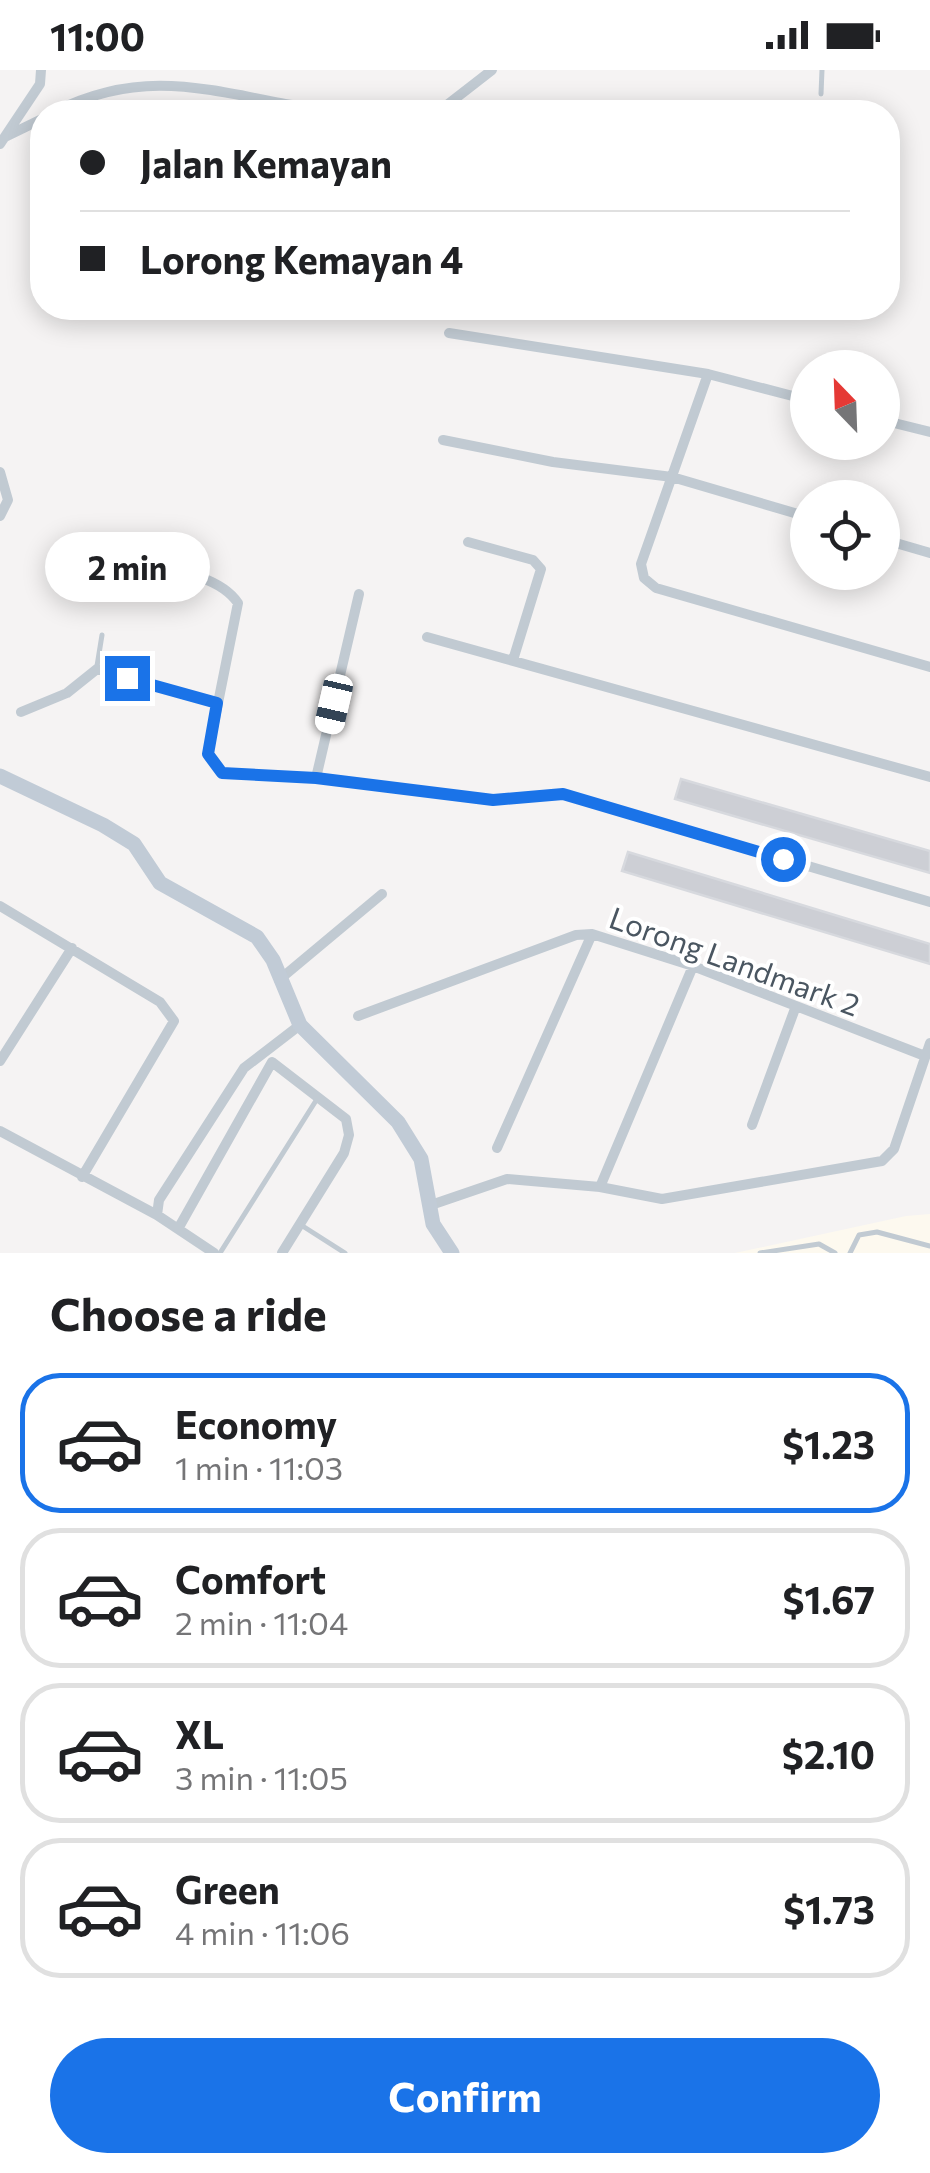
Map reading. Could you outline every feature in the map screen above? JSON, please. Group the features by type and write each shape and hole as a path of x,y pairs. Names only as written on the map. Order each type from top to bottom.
{"main road":[{"path":"0,776 134,844 160,882 257,937 273,960 278,981 300,1026 398,1122 421,1159 433,1224 452,1253"}],"street":[{"path":"2,140 40,84 41,70"},
{"path":"453,100 492,70"},
{"path":"77,100 96,90 137,83 194,82 285,100"},
{"path":"2,140 30,125"},
{"path":"449,333 708,374 790,395"},
{"path":"708,374 641,564 649,584 930,667"},
{"path":"900,424 930,432"},
{"path":"442,440 554,462 672,477 790,511"},
{"path":"0,472 8,500 0,516"},
{"path":"468,542 533,560 541,570 513,660"},
{"path":"900,543 930,552"},
{"path":"136,564 204,578 230,592 238,603 208,754 215,769 493,800 563,794 930,902"},
{"path":"316,778 359,594"},
{"path":"427,637 930,778"},
{"path":"20,712 67,693 97,669 217,703"},
{"path":"278,981 382,894"},
{"path":"0,906 160,1002 174,1020 82,1177"},
{"path":"497,1148 592,934"},
{"name":"Lorong Landmark 2","path":"358,1016 576,935 592,934 693,966 925,1056"},
{"path":"0,1061 72,948"},
{"path":"600,1187 693,966"},
{"path":"752,1124 796,1006"},
{"path":"157,1215 159,1200 244,1068 300,1026"},
{"path":"431,1205 507,1179 600,1187 662,1199 882,1160 894,1150 930,1043"},
{"path":"178,1230 272,1062 346,1120 349,1135 344,1152 282,1253"},
{"path":"0,1150 4,1133 157,1215 217,1253"}],"lane":[{"path":"822,70 822,94"},
{"path":"97,669 102,635"},
{"path":"217,1253 318,1097"},
{"path":"298,1224 345,1253"},
{"path":"850,1253 859,1236 877,1232 930,1246"},
{"path":"760,1253 819,1244 834,1253"}],"shaded area":[{"path":"930,1214 930,1253 735,1253 906,1216"}],"building":[{"path":"681,779 930,851 930,873 675,799"},
{"path":"628,852 930,944 930,964 622,871"}],"route":[{"path":"127,678 217,703 208,754 215,769 222,773 316,778 493,800 563,794 783,859"}]}
